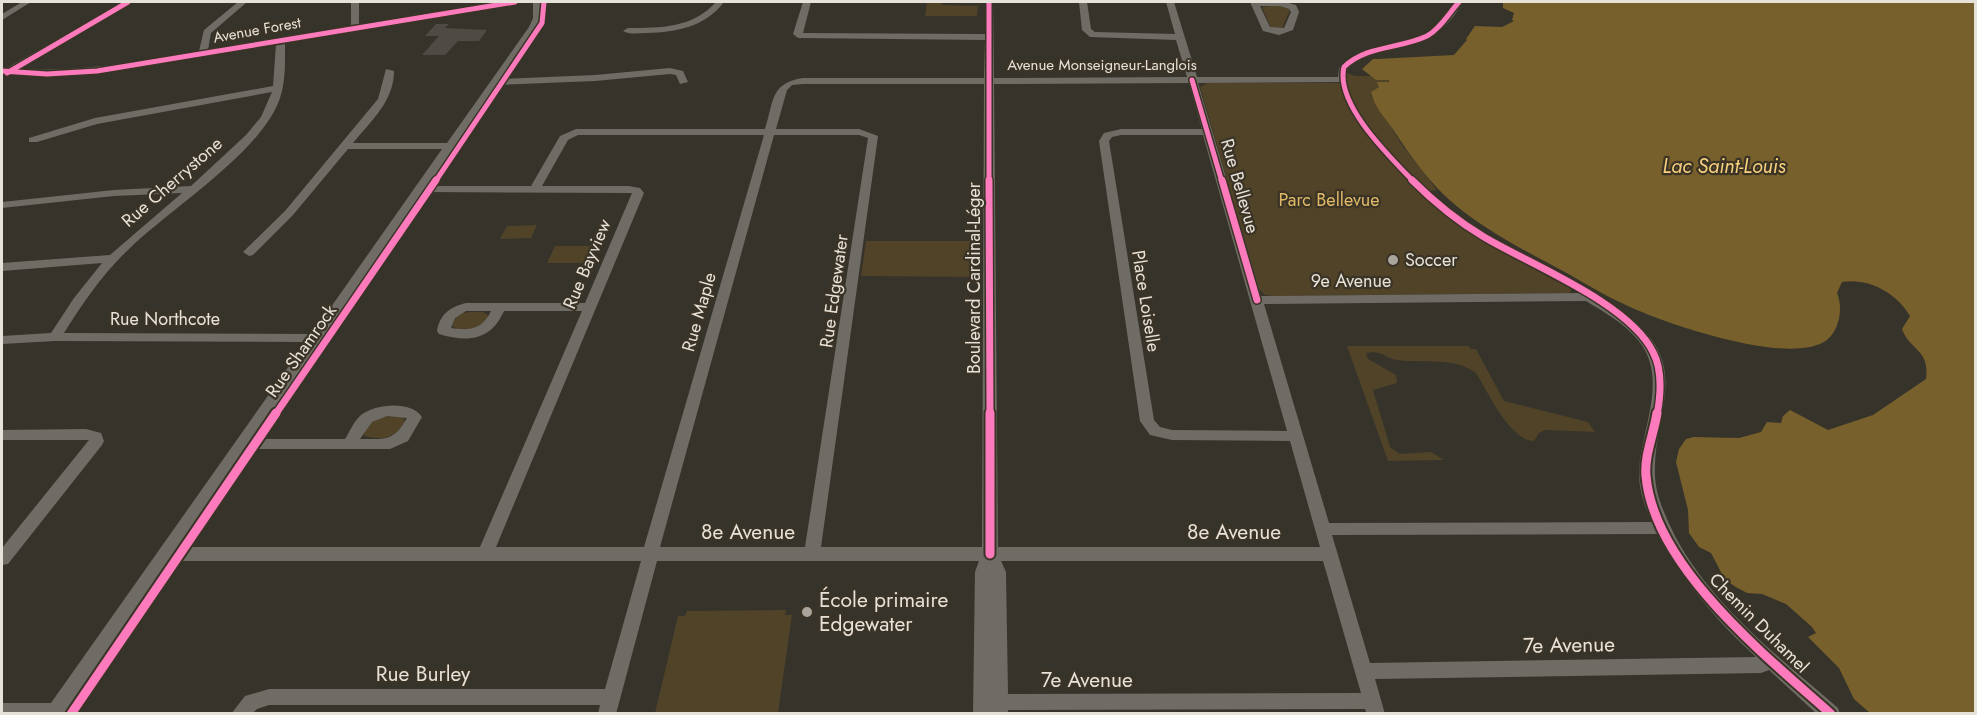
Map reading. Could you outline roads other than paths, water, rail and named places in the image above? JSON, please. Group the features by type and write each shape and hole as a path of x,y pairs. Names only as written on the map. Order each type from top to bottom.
{"street":[{"path":"2,17 27,2"},
{"path":"4,73 128,2"},
{"path":"203,53 207,32 243,2"},
{"path":"355,2 355,27"},
{"name":"Avenue Forest","path":"4,73 57,74 97,71 515,2"},
{"name":"Rue Shamrock","path":"55,712 533,27 537,18 537,2"},
{"path":"628,31 669,29 693,24 711,13 720,2"},
{"path":"807,2 798,34 801,36 989,37"},
{"name":"Boulevard Cardinal-Léger","path":"989,2 990,554 982,572 990,708"},
{"path":"1083,2 1087,30 1093,35 1179,37"},
{"name":"Rue Bellevue","path":"1170,2 1375,707"},
{"path":"1255,2 1281,3 1293,7 1296,12 1288,30 1280,32 1266,29 1255,2"},
{"name":"Avenue Monseigneur-Langlois","path":"789,83 1343,81 1342,70 1354,57 1430,34 1459,2"},
{"name":"Rue Cherrystone","path":"55,337 84,293 114,258 243,144 274,100 281,40"},
{"path":"249,252 289,213 382,100 389,82 389,71"},
{"path":"494,82 595,78 674,71 682,75 683,82"},
{"name":"Rue Maple","path":"609,705 782,89 789,83"},
{"path":"33,140 94,121 276,88"},
{"path":"534,190 564,138 576,132 770,132"},
{"name":"Rue Edgewater","path":"770,132 865,132 874,139 812,555"},
{"name":"Place Loiselle","path":"1208,132 1121,132 1108,135 1104,141 1147,421 1155,431 1172,435 1296,436"},
{"path":"346,146 449,146"},
{"path":"2,205 114,193 193,189"},
{"name":"Rue Bayview","path":"419,189 629,189 638,192 485,554"},
{"path":"2,267 114,258"},
{"name":"9e Avenue","path":"1257,300 1590,297"},
{"name":"Chemin Duhamel","path":"1590,297 1634,328 1644,338 1656,357 1660,370 1660,387 1646,479 1663,528 1681,560 1728,618 1831,714"},
{"path":"500,307 590,307"},
{"name":"Rue Northcote","path":"2,340 55,337 316,338"},
{"path":"2,435 86,434 96,437 97,441 4,554"},
{"path":"242,444 349,444"},
{"path":"1324,529 1663,528"},
{"name":"8e Avenue","path":"165,554 1330,554"},
{"name":"7e Avenue","path":"1364,671 1749,665 1773,661"},
{"name":"Rue Burley","path":"240,714 251,702 269,697 609,705"},
{"name":"7e Avenue","path":"990,708 1375,707"},
{"path":"2,711 55,712"}],"water":[{"name":"Lac Saint-Louis","path":"1496,2 1975,2 1975,713 1870,713 1854,699 1839,668 1808,637 1816,633 1812,627 1786,604 1762,594 1747,593 1734,586 1724,578 1711,553 1699,547 1689,533 1688,510 1676,462 1679,449 1686,439 1694,437 1739,438 1761,432 1767,422 1781,423 1783,416 1790,410 1828,430 1873,415 1926,379 1925,362 1902,329 1910,316 1897,300 1881,289 1862,282 1842,282 1837,293 1840,305 1838,323 1828,339 1811,347 1788,349 1730,340 1670,323 1603,294 1513,244 1469,216 1433,184 1377,108 1371,92 1379,87 1377,82 1389,82 1389,80 1376,80 1362,69 1373,59 1454,55 1475,26 1502,27 1514,21 1512,20 1514,13 1503,8 1503,3"}],"place":[{"name":"Soccer","path":"1393,260"},
{"name":"École primaire Edgewater","path":"807,612"}],"park label":[{"name":"Parc Bellevue","path":"1329,200"}]}
